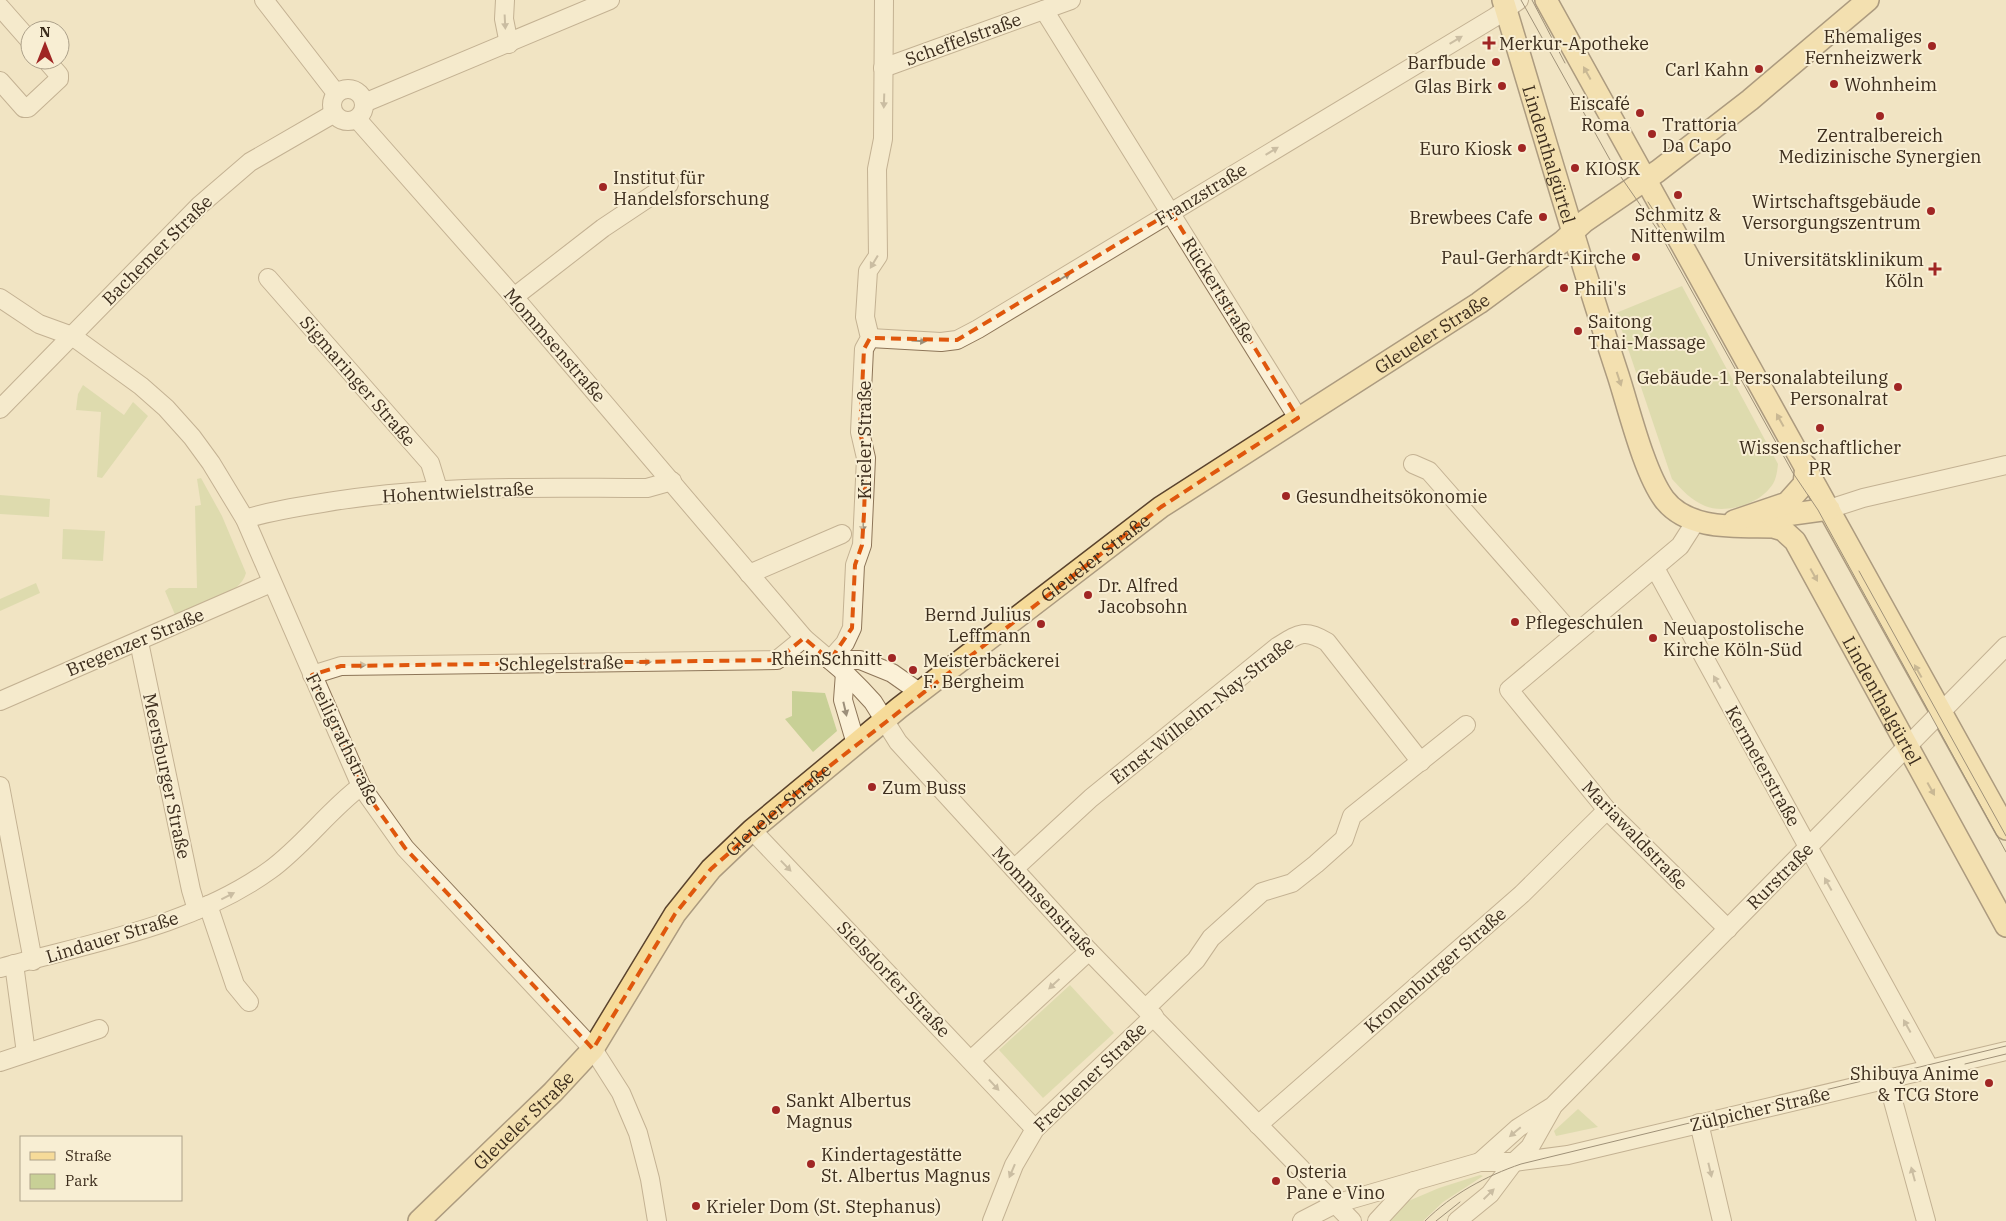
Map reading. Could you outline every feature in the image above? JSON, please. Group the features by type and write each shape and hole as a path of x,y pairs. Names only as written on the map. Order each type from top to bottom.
{"main road":[{"path":"1546,0 2006,829"},
{"name":"Gleueler Straße","path":"420,1221 553,1092 592,1049 675,914 711,869 752,830 919,692 1161,507 1479,303 1750,100 1868,0"},
{"name":"Lindenthalgürtel","path":"1509,3 1603,331 1648,466 1664,499 1680,513 1696,521 1773,527 1789,534 1795,541 2006,926"},
{"name":"Lindenthalgürtel","path":"1724,524 1788,503 1804,484 1806,466"},
{"name":"Lindenthalgürtel","path":"1724,524 1829,509"}],"street":[{"path":"264,0 336,93"},
{"path":"505,0 504,19 509,44"},
{"path":"361,111 360,94 351,89 336,93 331,103 333,114 342,121 352,121 361,111 610,0"},
{"name":"Krieler Straße","path":"830,660 845,643 852,628 855,565 862,545 866,458 860,432 864,348 870,338 866,308 868,271 878,256 878,169 882,139 884,0"},
{"name":"Scheffelstraße","path":"883,68 1071,0"},
{"name":"Franzstraße","path":"870,338 941,342 957,340 978,329 1509,3"},
{"path":"0,6 20,29"},
{"name":"Rückertstraße","path":"1044,10 1298,418"},
{"path":"0,81 24,108 28,108 59,79 59,75 55,70"},
{"name":"Mommsenstraße","path":"361,111 514,297 804,638 845,673 873,702 898,742 1014,869 1089,950 1352,1221"},
{"name":"Bachemer Straße","path":"0,409 200,205 250,162 333,114"},
{"path":"514,297 603,228 669,184"},
{"name":"Sigmaringer Straße","path":"268,278 430,464 438,489"},
{"name":"Freiligrathstraße","path":"0,298 40,324 72,336 141,386 166,408 211,462 245,520 271,583 362,786 405,848 592,1049 620,1092 638,1133 657,1221"},
{"path":"1413,464 1429,471 1573,635 1655,568 1684,541 1696,521"},
{"path":"1829,509 1863,498 2006,465"},
{"name":"Hohentwielstraße","path":"245,520 267,512 340,500 438,489 647,488 672,481"},
{"path":"749,574 842,534"},
{"name":"Kermeterstraße","path":"1655,568 1930,1069"},
{"name":"Bregenzer Straße","path":"0,701 271,583"},
{"name":"Ernst-Wilhelm-Nay-Straße","path":"1014,869 1106,785 1277,647 1299,633 1314,634 1327,642 1421,762"},
{"name":"Mariawaldstraße","path":"1573,635 1509,690 1607,810 1728,929"},
{"name":"Schlegelstraße","path":"312,675 341,666 777,660 804,638"},
{"name":"Meersburger Straße","path":"139,642 191,890 203,908"},
{"name":"Rurstraße","path":"1480,1162 1518,1128 1553,1106 2006,646"},
{"path":"830,660 860,660 892,673 919,692"},
{"path":"845,673 843,700 856,744"},
{"name":"Frechener Straße","path":"992,1221 1014,1165 1035,1128 1150,1012 1196,960 1211,938 1262,892 1292,883 1316,864 1344,839 1352,816 1466,725"},
{"path":"0,786 33,960"},
{"name":"Lindauer Straße","path":"26,1053 7,966 33,960 203,908 230,896 271,870 362,786"},
{"name":"Kronenburger Straße","path":"1258,1125 1522,894 1607,810"},
{"name":"Sielsdorfer Straße","path":"752,830 1035,1128"},
{"path":"203,908 235,985 248,1002"},
{"path":"972,1060 1089,950"},
{"path":"0,1062 99,1029"},
{"name":"Zülpicher Straße","path":"1302,1221 1335,1204 1480,1162 1514,1162 1568,1155 2006,1051"},
{"path":"1887,1079 1926,1221"},
{"name":"Rurstraße","path":"1514,1162 1530,1147 1553,1106"},
{"path":"1699,1123 1722,1221"},
{"path":"1457,1221 1490,1194 1514,1162"},
{"path":"1377,1221 1416,1179"}],"highlighted area":[{"path":"1171,212 1298,418 1161,507 808,783 711,869 675,914 593,1049 405,848 361,786 312,675 341,666 777,660 804,638 830,660 852,628 855,565 862,545 864,514 866,458 860,432 864,349 870,338 957,340"}],"green space":[{"path":"1682,286 1778,464 1775,480 1769,489 1756,500 1739,507 1721,509 1700,504 1683,491 1672,479 1616,313"},
{"path":"83,385 124,415 133,402 148,416 102,478 97,477 101,412 76,410 78,394"},
{"path":"201,478 222,516 246,573 242,581 226,595 176,617 165,591 169,588 197,588 195,506 201,505 197,479"},
{"path":"0,495 50,499 49,517 0,514"},
{"path":"63,529 105,531 103,561 62,559"},
{"path":"36,583 40,593 0,611 0,599"},
{"path":"792,691 825,693 837,731 813,752 785,719 792,716"},
{"path":"1070,985 1114,1033 1043,1098 999,1050"},
{"path":"1578,1109 1598,1127 1556,1136 1554,1131"},
{"path":"1480,1175 1483,1176 1443,1202 1423,1221 1389,1221 1399,1205 1439,1188"}],"tram line":[{"path":"1521,0 1614,167 1659,232 1793,473 1818,510 2006,852"},
{"path":"1532,0 1565,63"},
{"path":"1648,202 1670,236"},
{"path":"1859,571 2006,836"},
{"path":"1425,1221 1458,1194 1495,1174 1521,1164 2006,1046"},
{"path":"1965,1064 2006,1054"},
{"path":"1436,1221 1460,1202"}],"place":[{"name":"Merkur-Apotheke","path":"1489,43"},
{"name":"Ehemaliges Fernheizwerk","path":"1932,46"},
{"name":"Barfbude","path":"1496,62"},
{"name":"Carl Kahn","path":"1759,69"},
{"name":"Wohnheim","path":"1834,84"},
{"name":"Glas Birk","path":"1502,86"},
{"name":"Eiscafé Roma","path":"1640,113"},
{"name":"Zentralbereich Medizinische Synergien","path":"1880,116"},
{"name":"Trattoria Da Capo","path":"1652,134"},
{"name":"Euro Kiosk","path":"1522,148"},
{"name":"KIOSK","path":"1575,168"},
{"name":"Institut für Handelsforschung","path":"603,187"},
{"name":"Schmitz & Nittenwilm","path":"1678,195"},
{"name":"Wirtschaftsgebäude Versorgungszentrum","path":"1931,211"},
{"name":"Brewbees Cafe","path":"1543,217"},
{"name":"Paul-Gerhardt-Kirche","path":"1636,257"},
{"name":"Universitätsklinikum Köln","path":"1935,269"},
{"name":"Phili's","path":"1564,288"},
{"name":"Saitong Thai-Massage","path":"1578,331"},
{"name":"Gebäude-1 Personalabteilung Personalrat","path":"1898,387"},
{"name":"Wissenschaftlicher PR","path":"1820,428"},
{"name":"Gesundheitsökonomie","path":"1286,496"},
{"name":"Dr. Alfred Jacobsohn","path":"1088,595"},
{"name":"Pflegeschulen","path":"1515,622"},
{"name":"Bernd Julius Leffmann","path":"1041,624"},
{"name":"Neuapostolische Kirche Köln-Süd","path":"1653,638"},
{"name":"RheinSchnitt","path":"892,658"},
{"name":"Meisterbäckerei F. Bergheim","path":"913,670"},
{"name":"Zum Buss","path":"872,787"},
{"name":"Shibuya Anime & TCG Store","path":"1989,1083"},
{"name":"Sankt Albertus Magnus","path":"776,1110"},
{"name":"Kindertagestätte St. Albertus Magnus","path":"811,1164"},
{"name":"Osteria Pane e Vino","path":"1276,1181"},
{"name":"Krieler Dom (St. Stephanus)","path":"696,1206"}]}
